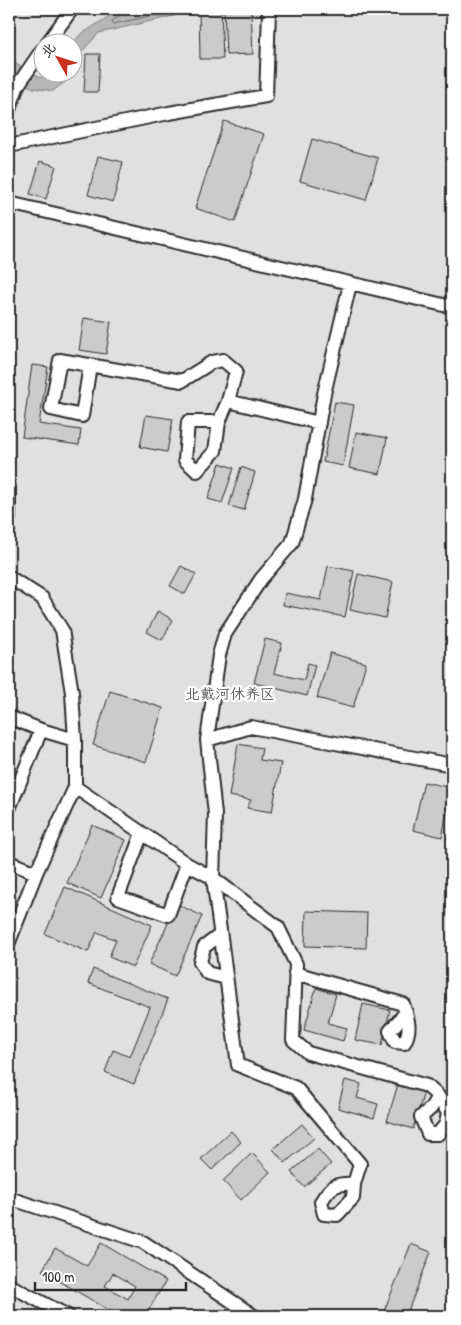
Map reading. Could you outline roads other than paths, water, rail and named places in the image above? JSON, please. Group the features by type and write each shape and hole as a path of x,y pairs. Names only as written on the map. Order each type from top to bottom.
{"street":[{"path":"55,32 72,9"},
{"path":"9,146 169,113 266,96 268,12"},
{"path":"9,110 18,85 32,64"},
{"path":"9,203 452,307"},
{"path":"350,284 304,498 292,543 261,578 225,634 219,655 207,740 215,814 213,878 238,1064 296,1088 360,1164 354,1184"},
{"path":"90,365 82,416 51,410 60,360 90,365 182,381 212,362 223,360 236,371 228,401 219,422"},
{"path":"228,401 319,422"},
{"path":"9,487 9,519"},
{"path":"9,577 42,598 62,630 72,694 75,740 75,786 36,873 9,942"},
{"path":"9,717 41,730 75,740"},
{"path":"207,740 251,727 452,765"},
{"path":"9,809 41,730"},
{"path":"75,786 187,864 213,878 278,927 296,964 293,1040 308,1053 427,1086 438,1096"},
{"path":"142,833 118,897 168,915 187,864"},
{"path":"9,862 36,873"},
{"path":"220,935 204,947 200,962 207,973 226,978"},
{"path":"295,973 403,1004 406,1012"},
{"path":"9,1198 143,1242 254,1316"},
{"path":"11,1291 68,1316"}],"water":[{"path":"120,9 180,9 178,15 99,33 82,51 82,34"},
{"path":"9,60 32,73 32,82 65,82 53,91 33,88 9,76"}],"park label":[{"name":"北戴河休养区","path":"230,694"}]}
